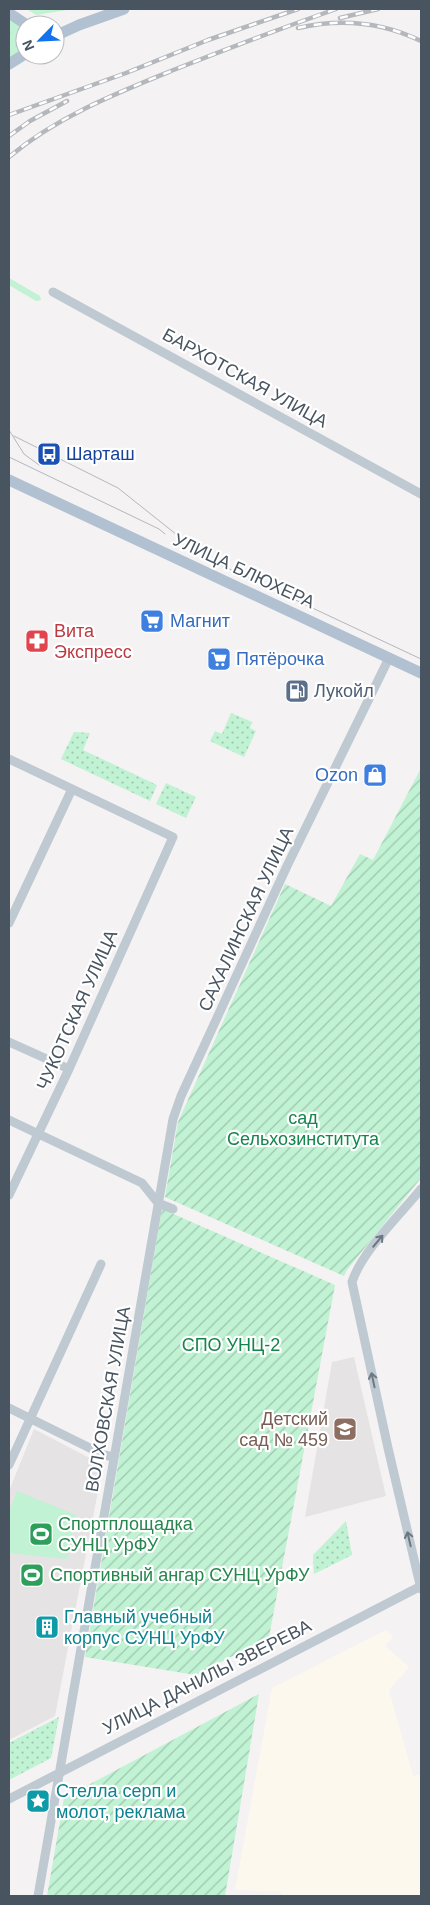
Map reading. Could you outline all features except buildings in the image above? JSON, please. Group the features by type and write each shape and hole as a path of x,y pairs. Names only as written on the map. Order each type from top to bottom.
{"main road":[{"path":"65,31 124,9"},
{"path":"65,27 79,25"},
{"name":"УЛИЦА БЛЮХЕРА","path":"9,480 421,673"}],"street":[{"name":"БАРХОТСКАЯ УЛИЦА","path":"53,292 421,494"},
{"name":"САХАЛИНСКАЯ УЛИЦА","path":"158,1203 173,1119 181,1096 284,873 389,658"},
{"path":"9,759 72,789 9,923"},
{"name":"ЧУКОТСКАЯ УЛИЦА","path":"9,1195 69,1069 173,837 72,789"},
{"path":"9,1042 69,1069"},
{"path":"9,1120 142,1183 158,1203 173,1209"},
{"path":"421,1189 372,1248 356,1270 352,1282 388,1448 421,1587"},
{"name":"ВОЛХОВСКАЯ УЛИЦА","path":"38,1896 158,1203"},
{"path":"9,1465 101,1264"},
{"path":"9,1408 104,1455 114,1458"},
{"name":"УЛИЦА ДАНИЛЫ ЗВЕРЕВА","path":"9,1798 421,1587"}],"shaded area":[{"name":"Детский сад № 459","path":"354,1357 386,1496 305,1517 332,1362"},
{"path":"34,1429 103,1465 55,1716 9,1740 9,1491"},
{"path":"386,1630 393,1637 385,1646 409,1667 389,1690 413,1776 421,1774 421,1896 283,1896 279,1891 235,1890 272,1688"}],"green space":[{"path":"27,9 73,9 36,15"},
{"path":"9,13 15,18 15,60 9,64"},
{"path":"9,278 40,296 41,300 36,301 9,285"},
{"path":"231,713 252,722 250,728 256,731 244,757 210,741 215,731 222,734"},
{"path":"74,732 90,733 83,750 157,785 150,801 61,759"},
{"name":"сад Сельхозинститута","path":"421,768 421,1178 344,1276 165,1197 178,1122 285,884 331,906 360,854 373,860"},
{"path":"166,783 196,797 186,818 156,804"},
{"name":"СПО УНЦ-2","path":"162,1209 335,1285 269,1637 196,1675 85,1657"},
{"name":"Спортплощадка СУНЦ УрФУ","path":"17,1491 76,1515 67,1559 9,1553 9,1512"},
{"path":"346,1521 352,1555 314,1574 313,1555"},
{"path":"259,1694 225,1896 47,1896 64,1798"},
{"path":"59,1717 51,1758 9,1780 9,1743"}],"tram line":[{"path":"9,430 24,454 39,465"},
{"path":"14,436 118,488 206,558 421,659"},
{"path":"9,457 159,529 165,534"}],"railway":[{"path":"9,115 126,73 208,40 298,9"},
{"path":"9,157 47,129 110,97 216,53 336,9"},
{"path":"340,18 378,9"},
{"path":"298,28 330,23 361,24 391,30 421,41"},
{"path":"9,136 30,121 67,101"}],"place":[{"name":"Шарташ","path":"49,454"},
{"name":"Магнит","path":"152,621"},
{"name":"Вита Экспресс","path":"37,641"},
{"name":"Пятёрочка","path":"219,659"},
{"name":"Лукойл","path":"297,691"},
{"name":"Ozon","path":"375,775"},
{"name":"Детский сад № 459","path":"345,1429"},
{"name":"Спортплощадка СУНЦ УрФУ","path":"41,1534"},
{"name":"Спортивный ангар СУНЦ УрФУ","path":"32,1575"},
{"name":"Главный учебный корпус СУНЦ УрФУ","path":"47,1627"},
{"name":"Стелла серп и молот, реклама","path":"38,1801"}]}
